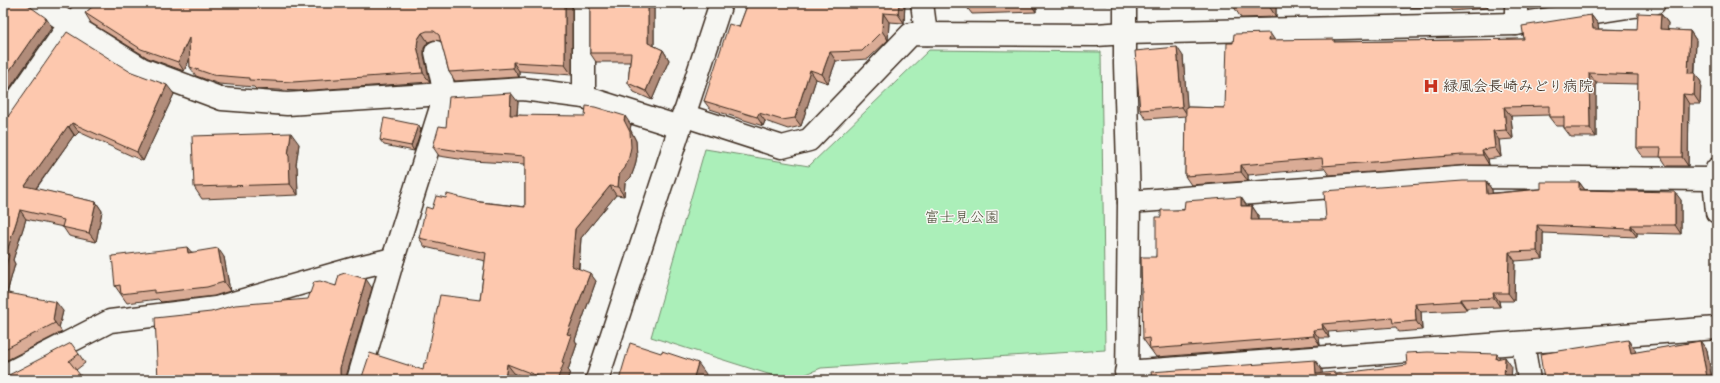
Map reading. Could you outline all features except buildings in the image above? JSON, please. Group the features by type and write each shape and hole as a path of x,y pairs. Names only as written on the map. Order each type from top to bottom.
{"street":[{"path":"39,3 142,69 222,99 287,104 523,89 584,97 782,147 809,140 911,34 1096,35 1516,14 1654,3"},
{"path":"3,120 70,24 95,3"},
{"path":"584,3 584,97"},
{"path":"597,380 721,3"},
{"path":"922,3 926,34"},
{"path":"1125,3 1128,202 1126,376 1717,328"},
{"path":"358,380 393,259 445,95 436,52"},
{"path":"1128,202 1469,177 1715,174 1717,212"},
{"path":"3,376 110,322 216,308 393,259"},
{"path":"1522,343 1529,380"}],"green space":[{"name":"富士見公園","path":"929,50 1101,52 1105,350 821,368 792,380 787,380 651,337 705,149 809,166"}],"place":[{"name":"緑風会長崎みどり病院","path":"1431,86"}]}
